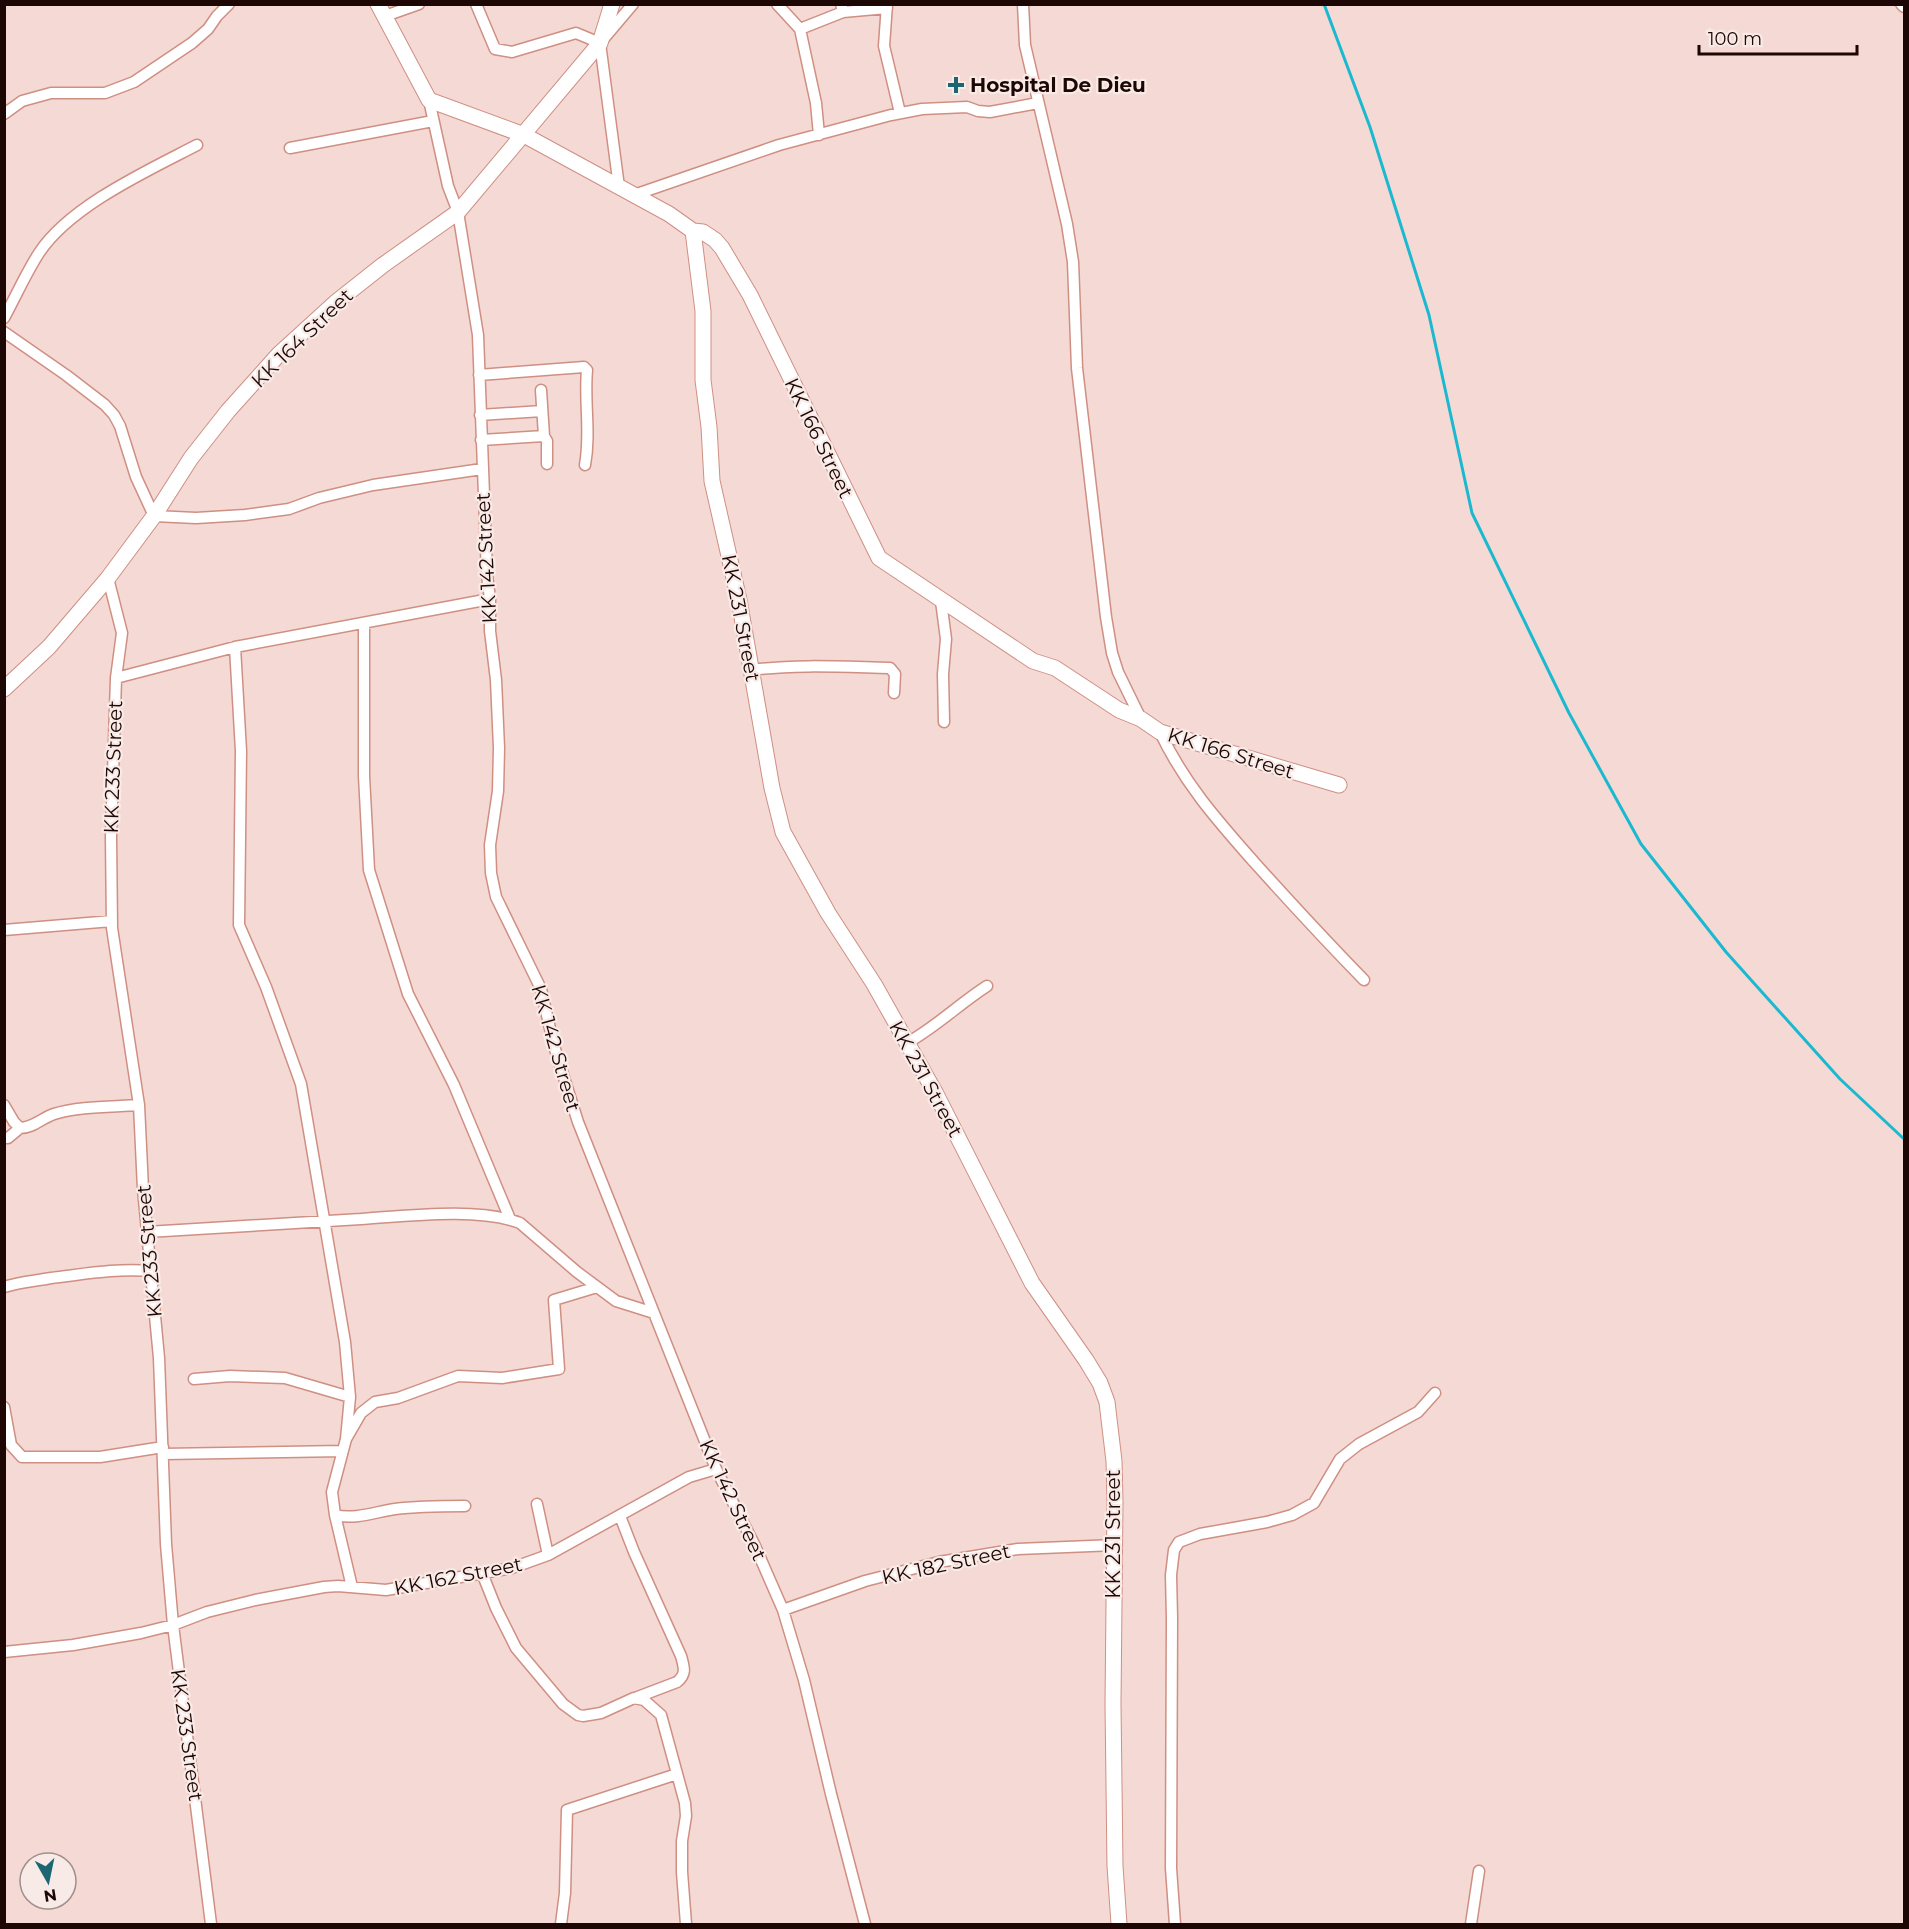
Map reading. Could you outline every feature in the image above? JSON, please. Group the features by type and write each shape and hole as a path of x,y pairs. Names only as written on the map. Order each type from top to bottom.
{"street":[{"path":"4,114 22,101 51,93 105,93 134,82 192,44 229,4"},
{"path":"419,4 382,10 429,100"},
{"path":"476,4 495,49 512,52 576,33 600,43"},
{"name":"KK 164 Street","path":"4,689 49,647 108,578 154,516 191,458 228,411 279,354 335,303 383,265 458,212 600,43 612,4"},
{"path":"619,187 600,43 633,4"},
{"path":"777,4 800,28 814,92 819,135"},
{"path":"1023,4 1025,45 1067,224 1073,262 1077,368 1106,617 1112,653 1118,672 1140,719"},
{"path":"800,28 842,8 887,6 884,46 900,113"},
{"name":"KK 142 Street","path":"429,100 448,186 458,212 478,335 487,575 499,748 498,791 490,845 496,897 541,988 561,1068 578,1122 716,1469 755,1546 783,1610 804,1680 865,1924"},
{"name":"KK 166 Street","path":"429,100 524,135 669,214 693,231 703,232 722,248 750,295 879,558 1033,660 1055,668 1119,710 1140,719 1160,732 1339,785"},
{"path":"634,195 779,145 900,113 922,109 967,107 990,112 1038,103"},
{"path":"290,148 434,121"},
{"path":"4,318 39,253 52,236 69,220 129,180 197,145"},
{"name":"KK 231 Street","path":"693,231 704,311 703,380 709,427 712,481 739,600 772,788 783,832 828,913 874,984 936,1094 1032,1283 1100,1383 1107,1402 1114,1461 1113,1704 1115,1866 1119,1924"},
{"path":"4,333 66,375 105,405 114,415 120,426 136,477 154,516 204,518 289,509 319,498 373,485 482,469"},
{"path":"479,375 584,367 589,428 585,465"},
{"path":"541,390 544,436 547,441 547,464"},
{"path":"480,415 542,411"},
{"path":"481,440 544,436"},
{"name":"KK 233 Street","path":"108,578 122,633 116,678 111,837 112,921 123,1010 134,1062 139,1105 147,1232 159,1358 166,1544 172,1625 211,1924"},
{"path":"116,678 235,647 490,599"},
{"path":"941,601 946,639 943,674 944,722"},
{"path":"364,623 364,776 369,870 408,994 454,1085 510,1219"},
{"path":"235,647 242,751 239,925 266,987 302,1084 326,1221 345,1342 350,1396 346,1439 332,1492 335,1515 352,1587"},
{"path":"752,670 818,667 890,668 895,674 894,693"},
{"path":"1160,732 1172,757 1205,806 1314,929 1364,980"},
{"path":"4,930 112,921"},
{"path":"907,1043 927,1032 950,1012 987,987"},
{"path":"4,1105 20,1128"},
{"path":"4,1138 8,1138 20,1128 27,1128 54,1114 139,1105"},
{"path":"147,1232 418,1216 483,1215 510,1219 520,1223 616,1301 654,1313"},
{"path":"4,1287 21,1282 88,1272 128,1269 151,1271"},
{"path":"346,1439 362,1413 375,1402 398,1398 458,1376 502,1378 559,1369 554,1300 597,1287"},
{"path":"194,1379 230,1376 285,1378 350,1396"},
{"path":"1175,1924 1171,1868 1171,1575 1174,1550 1179,1542 1200,1534 1267,1522 1292,1515 1314,1503 1340,1459 1359,1444 1418,1412 1435,1393"},
{"path":"4,1407 11,1445 22,1457 100,1457 163,1451 343,1451"},
{"name":"KK 162 Street","path":"4,1652 73,1645 141,1633 207,1612 324,1587 386,1590 512,1568 548,1555 689,1477 716,1469"},
{"path":"537,1504 548,1555"},
{"path":"335,1515 346,1518 395,1509 465,1506"},
{"path":"482,1573 516,1648 563,1704 578,1715 601,1713 677,1682 685,1671 681,1656 633,1552 620,1516"},
{"name":"KK 182 Street","path":"783,1610 865,1581 939,1562 1018,1549 1115,1545"},
{"path":"634,1698 644,1700 661,1715 677,1774 686,1816 682,1841 686,1924"},
{"path":"561,1924 565,1893 567,1809 677,1774"},
{"path":"1471,1924 1479,1871"}],"waterway":[{"path":"1324,4 1370,127 1429,315 1472,513 1569,713 1641,844 1726,952 1840,1079 1904,1139"}],"place":[{"name":"Hospital De Dieu","path":"956,85"}]}
